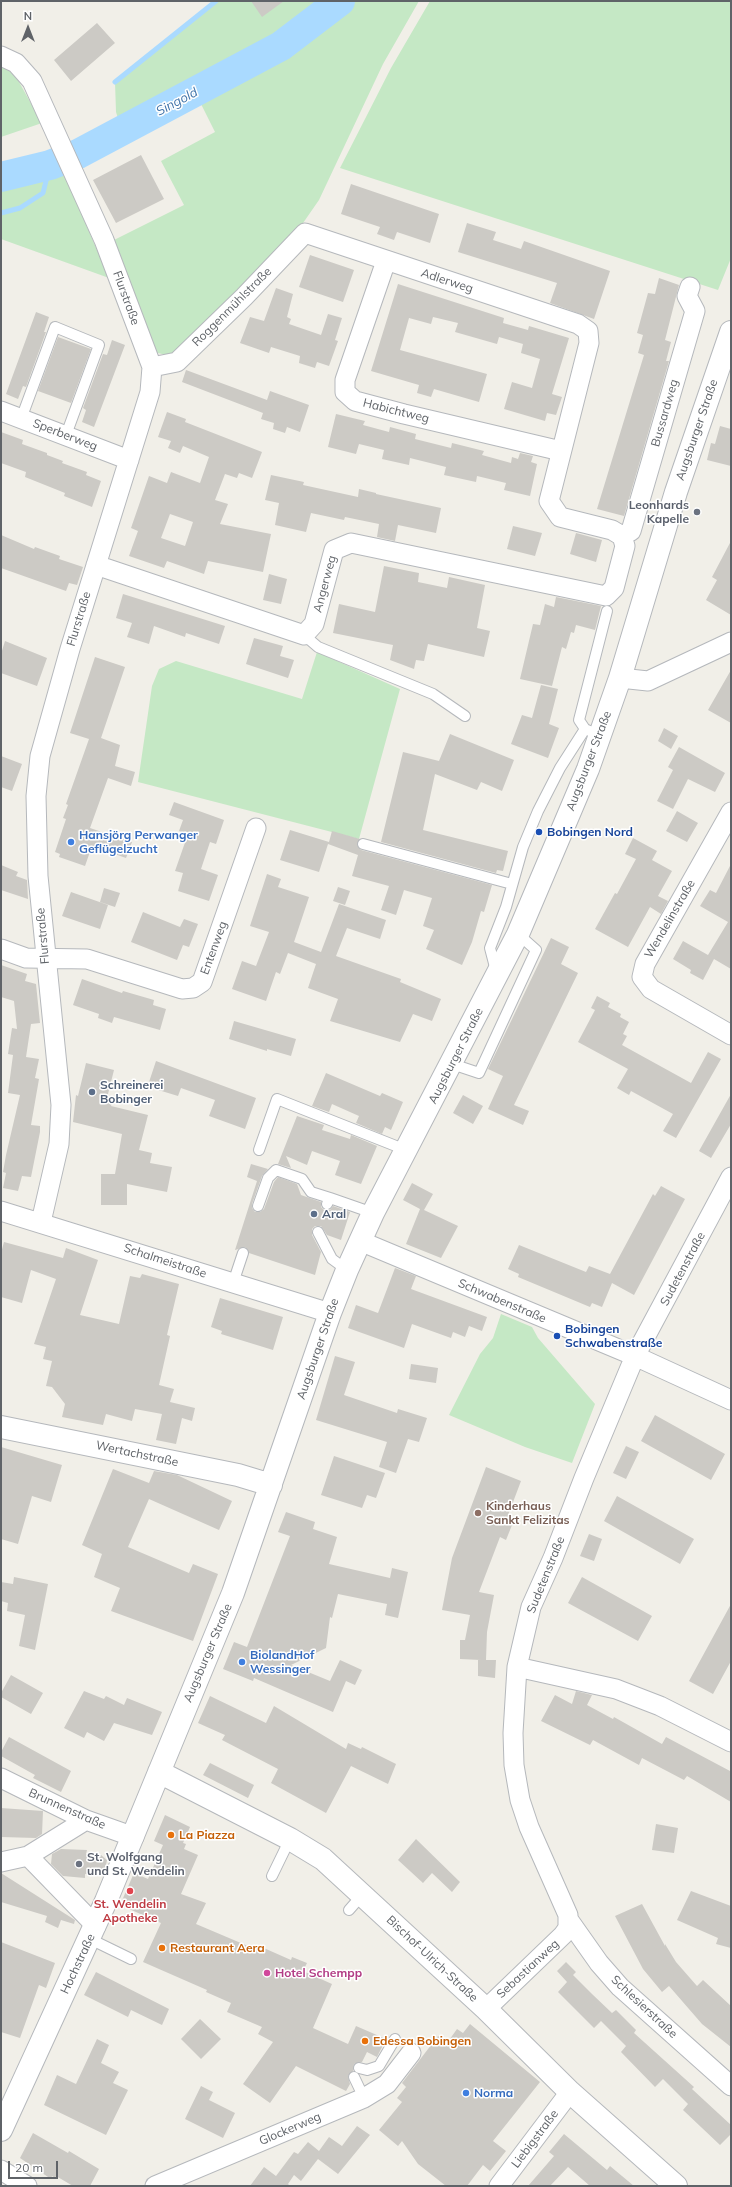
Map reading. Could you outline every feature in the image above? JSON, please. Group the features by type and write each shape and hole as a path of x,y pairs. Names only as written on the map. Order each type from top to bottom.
{"street":[{"name":"Flurstraße","path":"1,56 16,63 32,82 115,267 152,367 150,392 70,649 40,756 36,796 37,858 45,959 61,1105 59,1144 41,1222"},
{"name":"Roggenmühlstraße","path":"152,367 178,362 244,297 305,233"},
{"name":"Adlerweg","path":"305,233 578,324 588,331 589,343 561,451"},
{"name":"Habichtweg","path":"386,261 345,380 345,392 355,401 561,451"},
{"name":"Bussardweg","path":"622,536 631,531 695,311 687,296 690,286"},
{"name":"Augsburger Straße","path":"159,1772 234,1593 330,1313 347,1270 373,1213 452,1064 518,934 593,732 620,678 676,492 731,332"},
{"name":"Sperberweg","path":"1,411 129,460"},
{"path":"561,451 549,501 560,516 612,530 622,536"},
{"name":"Angerweg","path":"304,635 314,624 334,550 351,543 606,596 614,588 625,546 622,536"},
{"path":"96,565 304,635"},
{"path":"620,678 648,681 731,642"},
{"name":"Wendelinstraße","path":"731,812 645,964 642,977 651,990 731,1035"},
{"name":"Entenweg","path":"1,949 26,958 87,959 182,989 193,988 202,982 256,828"},
{"name":"Sudetenstraße","path":"568,1923 529,1827 520,1800 514,1765 513,1733 517,1668 531,1607 553,1558 584,1478 635,1356 731,1177"},
{"name":"Schalmeistraße","path":"1,1211 41,1222 330,1313"},
{"name":"Schwabenstraße","path":"360,1240 635,1356 731,1400"},
{"name":"Wertachstraße","path":"1,1427 238,1475 272,1485"},
{"path":"517,1668 616,1689 660,1706 730,1738"},
{"name":"Hochstraße","path":"1,2130 93,1932 134,1837 159,1772"},
{"name":"Bischof-Ulrich-Straße","path":"159,1772 290,1839 323,1859 356,1902 486,2009 570,2092 676,2186"},
{"name":"Brunnenstraße","path":"1,1778 86,1820 134,1837"},
{"path":"1,1862 28,1856 86,1820"},
{"path":"28,1856 93,1932"},
{"name":"Sebastianweg","path":"486,2009 563,1935 568,1923"},
{"name":"Schlesierstraße","path":"568,1923 620,1987 731,2086"},
{"name":"Glockerweg","path":"155,2186 364,2098 387,2084 411,2053"},
{"name":"Liebigstraße","path":"500,2186 570,2092"},
{"path":"1,2170 27,2186"}],"lane":[{"path":"21,419 55,328 99,345 66,436"},
{"path":"498,975 490,948 506,907 523,847 538,811 560,768 593,732 579,720 607,610"},
{"path":"304,635 318,647 433,694 465,716"},
{"path":"363,844 512,884"},
{"path":"452,1064 480,1073 536,950 518,934"},
{"path":"258,1150 276,1099 406,1150"},
{"path":"258,1206 268,1178 276,1170 302,1179 311,1192 329,1201 373,1213"},
{"path":"318,1232 332,1259 347,1270"},
{"path":"232,1283 243,1253"},
{"path":"272,1876 290,1839"},
{"path":"93,1932 131,1959"},
{"path":"364,2098 357,2072 379,2066 395,2039"}],"green space":[{"path":"216,1 340,1 281,46 175,101 122,131 116,112 115,82"},
{"path":"350,1 419,1 383,64 319,200 294,236 174,357 150,351 110,242 184,205 161,161 215,132 198,98 284,50"},
{"path":"430,1 731,1 731,258 718,290 340,168 391,68"},
{"path":"1,67 14,73 42,123 1,137"},
{"path":"64,173 109,278 1,239 1,188"},
{"path":"317,652 400,689 359,839 138,782 152,686 159,669 176,661 302,699"},
{"path":"501,1314 532,1327 538,1338 595,1404 572,1463 525,1447 449,1415 480,1354 493,1338"}],"building":[{"path":"251,1 284,1 262,17"},
{"path":"97,23 115,43 71,81 54,60"},
{"path":"141,155 164,199 116,223 93,180"},
{"path":"351,184 439,214 430,243 397,232 394,240 377,234 380,227 341,214"},
{"path":"467,223 496,232 493,240 521,249 524,241 610,271 594,319 550,303 557,283 458,252"},
{"path":"310,255 354,270 343,302 299,287"},
{"path":"659,278 679,285 665,340 671,342 666,361 669,361 624,516 597,509 644,355 638,353 643,335 637,333 648,293 655,294"},
{"path":"398,284 504,318 503,323 528,330 529,326 569,338 552,394 562,397 556,415 547,413 545,421 504,409 512,382 532,388 540,359 521,353 523,344 499,337 497,344 455,332 458,323 433,317 431,324 409,318 400,350 487,374 479,402 434,389 431,397 417,393 419,385 371,371"},
{"path":"276,288 293,294 287,317 291,319 289,324 321,335 328,314 342,318 335,340 338,341 329,366 317,362 315,368 299,363 300,356 271,347 269,353 240,343 250,317 264,321"},
{"path":"36,312 49,317 44,332 46,332 26,387 23,386 18,399 6,394"},
{"path":"58,337 91,349 71,403 38,391"},
{"path":"112,340 125,345 94,427 82,422 86,410 83,408 103,354 107,355"},
{"path":"186,370 267,400 270,391 309,405 300,432 287,427 285,433 273,429 274,423 261,419 263,413 182,382"},
{"path":"167,412 186,419 185,422 262,452 252,478 239,473 237,478 225,474 215,500 228,504 220,524 271,534 263,572 208,561 204,574 167,561 164,568 129,556 138,531 131,528 149,476 167,483 171,472 200,483 209,457 183,446 180,453 168,448 171,441 158,437","holes":["170,514 193,522 185,546 161,538"]},
{"path":"336,414 365,421 363,425 389,432 390,427 416,434 415,439 451,448 452,443 484,451 482,455 511,463 512,457 518,459 520,453 533,456 531,462 537,464 530,496 504,490 506,483 477,476 476,482 444,475 446,467 410,458 409,465 382,459 384,450 359,444 356,454 328,447"},
{"path":"720,426 731,429 731,466 707,460 711,443 715,444"},
{"path":"1,432 23,440 22,444 47,453 47,455 63,461 62,463 87,472 86,475 101,481 92,507 64,496 65,493 25,477 26,472 1,463"},
{"path":"271,475 304,482 303,485 358,497 359,489 441,508 436,533 398,525 395,541 377,537 379,524 345,517 344,520 311,513 306,532 275,525 279,503 265,500"},
{"path":"513,526 542,533 535,556 507,549"},
{"path":"576,533 602,540 596,562 570,554"},
{"path":"1,535 34,549 35,547 60,556 59,559 83,567 77,585 69,583 66,591 1,568"},
{"path":"731,541 731,615 706,600 717,580 712,577"},
{"path":"384,566 419,573 418,582 447,588 449,577 485,585 477,628 490,631 484,657 428,644 424,661 416,660 414,669 390,660 393,645 333,633 339,604 375,612"},
{"path":"269,574 287,579 281,604 263,600"},
{"path":"123,594 225,626 219,644 186,633 185,637 154,626 149,644 127,637 132,623 116,618"},
{"path":"556,597 601,606 595,630 576,625 574,633 571,632 566,649 562,647 552,686 520,679 533,624 540,625 545,604 554,607"},
{"path":"254,638 283,646 280,656 294,660 288,678 246,664"},
{"path":"5,641 47,658 37,686 1,673 1,654"},
{"path":"95,657 125,667 101,738 120,745 115,766 135,772 131,786 108,778 90,828 132,842 126,858 92,846 85,866 59,857 60,854 55,852 66,819 63,818 68,805 66,804 89,739 70,733"},
{"path":"731,670 731,723 708,710"},
{"path":"541,685 558,689 549,724 559,728 548,758 511,744 522,715 532,718"},
{"path":"664,728 678,736 671,749 658,741"},
{"path":"450,734 514,760 502,791 481,782 477,790 435,774 423,830 508,851 503,871 497,870 496,873 381,842 403,752 439,761"},
{"path":"679,747 725,773 715,792 688,779 673,809 657,801 673,770 668,767"},
{"path":"1,756 22,764 12,791 1,787"},
{"path":"174,802 224,820 216,844 210,842 201,869 218,875 209,901 178,891 183,873 175,871 188,834 179,831 183,820 169,815"},
{"path":"677,811 698,823 687,842 666,831"},
{"path":"290,830 329,842 332,831 360,839 357,845 361,850 492,885 484,912 481,911 472,942 462,965 426,949 434,930 423,926 432,898 404,890 396,915 381,910 389,886 352,876 358,855 328,844 319,872 280,860"},
{"path":"633,838 657,851 652,860 672,871 658,896 668,901 661,914 650,907 628,947 595,929 615,893 617,894 636,859 625,854"},
{"path":"731,864 731,969 714,959 703,980 690,973 691,970 673,959 683,941 708,955 728,922 700,906 710,890 716,893"},
{"path":"1,865 18,872 16,876 27,880 28,899 1,890"},
{"path":"267,874 281,879 278,887 309,897 294,942 321,952 339,904 386,920 380,939 347,928 336,956 401,979 400,982 441,999 432,1021 413,1014 400,1042 330,1021 338,999 308,988 316,964 288,953 280,974 276,972 266,1001 232,989 242,961 256,966 269,932 250,926"},
{"path":"338,887 350,891 345,905 333,901"},
{"path":"104,888 120,893 115,907 100,902"},
{"path":"71,892 108,905 100,929 62,916"},
{"path":"143,912 180,927 184,919 198,924 189,947 183,945 177,960 131,942"},
{"path":"551,938 569,947 561,964 578,973 514,1105 529,1111 523,1125 488,1109 503,1076 488,1069"},
{"path":"1,965 27,974 25,981 36,984 40,1023 31,1024 26,1057 39,1059 35,1078 39,1079 31,1125 40,1126 40,1132 31,1177 22,1176 18,1191 3,1188 6,1173 3,1172 6,1155 20,1095 8,1093 13,1055 8,1054 12,1028 17,1029 14,1001 1,997"},
{"path":"82,979 122,993 123,991 154,1000 153,1005 166,1009 160,1030 114,1017 112,1023 98,1018 99,1014 73,1005"},
{"path":"597,996 610,1003 608,1007 621,1014 620,1017 629,1022 623,1034 627,1036 622,1045 691,1083 708,1052 721,1059 676,1138 663,1131 673,1114 631,1091 629,1095 617,1088 628,1069 578,1042 595,1010 591,1008"},
{"path":"234,1021 296,1039 291,1056 267,1049 267,1051 229,1039"},
{"path":"156,1061 256,1098 245,1129 209,1116 215,1100 181,1088 178,1096 155,1089 148,1085"},
{"path":"86,1063 114,1070 106,1102 112,1103 111,1106 148,1115 139,1150 152,1153 150,1163 172,1167 167,1192 127,1184 127,1205 101,1205 101,1174 115,1174 122,1134 73,1122 76,1095 78,1096"},
{"path":"326,1073 380,1096 382,1093 403,1102 391,1130 385,1127 382,1134 356,1123 359,1116 332,1104 329,1112 312,1106"},
{"path":"731,1094 731,1124 711,1158 699,1151"},
{"path":"463,1095 483,1106 473,1124 453,1113"},
{"path":"297,1116 324,1125 322,1130 350,1139 351,1135 377,1146 361,1184 335,1175 340,1161 312,1151 307,1165 286,1156 291,1168 278,1164"},
{"path":"251,1164 268,1169 262,1176 252,1204 252,1208 255,1212 260,1212 264,1209 274,1182 278,1177 297,1184 301,1195 321,1202 321,1207 324,1210 330,1210 333,1206 350,1212 341,1240 327,1235 321,1226 315,1226 312,1229 312,1235 321,1252 315,1275 249,1253 245,1247 235,1250 257,1181 247,1177"},
{"path":"412,1183 433,1194 424,1210 458,1226 441,1258 406,1244 420,1209 403,1200"},
{"path":"661,1186 685,1199 634,1295 612,1283 602,1307 592,1303 590,1307 518,1277 519,1274 508,1269 519,1245 586,1272 589,1266 610,1274 653,1194 655,1196"},
{"path":"4,1242 63,1258 66,1248 98,1260 80,1315 119,1324 130,1276 140,1278 142,1274 179,1284 167,1335 170,1336 159,1385 174,1389 170,1402 195,1408 192,1421 182,1418 176,1444 156,1440 162,1414 135,1409 132,1421 106,1414 103,1425 62,1417 65,1404 52,1387 46,1386 52,1361 43,1359 46,1347 34,1344 56,1279 31,1270 22,1303 1,1297 1,1253"},
{"path":"395,1268 416,1276 411,1289 487,1317 482,1331 469,1326 465,1337 453,1332 451,1338 412,1324 404,1348 348,1328 356,1305 378,1313"},
{"path":"220,1298 283,1317 273,1350 221,1334 222,1331 211,1327"},
{"path":"335,1356 355,1362 344,1395 397,1413 398,1409 427,1418 419,1442 408,1439 396,1473 379,1467 387,1442 316,1420"},
{"path":"411,1364 438,1368 436,1383 409,1379"},
{"path":"655,1415 725,1454 711,1480 641,1441"},
{"path":"626,1446 639,1452 626,1479 613,1473"},
{"path":"1,1447 62,1465 51,1502 32,1496 18,1544 1,1539"},
{"path":"334,1456 385,1473 376,1498 367,1495 362,1508 321,1495"},
{"path":"486,1467 521,1481 507,1518 514,1520 506,1540 500,1537 479,1592 494,1595 487,1632 486,1660 496,1660 495,1678 478,1676 478,1660 481,1660 460,1659 460,1640 465,1640 470,1615 442,1610 452,1558"},
{"path":"113,1469 149,1483 154,1471 177,1475 232,1501 219,1530 149,1499 128,1547 189,1573 193,1564 218,1574 193,1641 111,1611 120,1588 94,1577 102,1554 82,1545"},
{"path":"617,1496 694,1539 680,1564 604,1521"},
{"path":"286,1512 315,1522 313,1529 337,1537 329,1564 390,1578 392,1568 408,1572 398,1618 385,1615 387,1604 338,1594 332,1618 330,1617 326,1648 291,1665 330,1681 340,1660 362,1670 355,1685 346,1681 333,1712 254,1678 253,1681 223,1669 234,1642 247,1647 290,1536 278,1532"},
{"path":"589,1534 602,1539 594,1561 580,1556"},
{"path":"14,1577 48,1584 35,1650 19,1646 25,1615 7,1611 8,1603 1,1601 1,1582 13,1584"},
{"path":"582,1577 652,1616 638,1641 568,1603"},
{"path":"731,1604 731,1661 713,1694 689,1681"},
{"path":"11,1675 43,1693 31,1714 1,1697 1,1693"},
{"path":"84,1691 104,1699 106,1696 124,1705 127,1698 162,1712 152,1735 114,1723 104,1741 87,1732 84,1738 64,1728"},
{"path":"576,1691 592,1695 587,1705 613,1719 614,1717 662,1744 666,1737 730,1771 731,1770 731,1802 687,1776 684,1780 642,1758 639,1765 593,1740 590,1745 541,1721 555,1695 572,1704"},
{"path":"210,1696 266,1723 274,1706 346,1749 348,1743 361,1749 362,1747 396,1764 388,1784 351,1766 326,1813 271,1783 278,1769 222,1740 225,1735 198,1723"},
{"path":"9,1737 71,1771 61,1792 33,1778 35,1775 1,1756 1,1752"},
{"path":"210,1763 254,1785 248,1798 203,1775"},
{"path":"1,1808 43,1811 42,1834 36,1838 1,1837"},
{"path":"165,1815 190,1827 183,1843 186,1844 184,1849 198,1855 181,1894 206,1903 196,1924 255,1949 257,1945 291,1960 292,1957 307,1963 303,1971 332,1984 313,2028 348,2044 356,2026 386,2039 377,2057 367,2052 362,2062 354,2064 353,2071 348,2076 350,2084 346,2091 296,2066 270,2103 243,2084 273,2042 258,2034 262,2027 227,2012 231,2003 206,1992 207,1990 143,1962 161,1923 120,1905 134,1873 148,1879 163,1845 154,1841"},
{"path":"656,1824 678,1828 674,1853 652,1850"},
{"path":"416,1839 460,1882 452,1892 432,1873 423,1883 398,1860"},
{"name":"St. Wolfgang und St. Wendelin","path":"61,1849 87,1850 86,1854 101,1855 107,1860 105,1870 100,1875 85,1874 85,1878 63,1876 51,1864 52,1854"},
{"path":"1,1873 75,1920 74,1924 61,1920 58,1928 45,1922 47,1916 1,1902"},
{"path":"691,1891 731,1906 731,1948 716,1944 718,1938 677,1920"},
{"path":"642,1904 665,1946 665,1944 676,1962 697,1986 703,1980 731,2006 731,2047 702,2024 669,1986 662,1992 643,1969 615,1916"},
{"path":"1,1942 55,1963 46,1988 39,1985 20,2038 1,2032"},
{"path":"566,1962 576,1972 573,1975 592,1994 612,2013 616,2010 636,2030 634,2033 694,2087 692,2089 731,2125 731,2134 720,2145 683,2110 688,2104 663,2079 655,2087 621,2052 626,2046 601,2021 594,2028 558,1992 567,1982 557,1971"},
{"path":"96,1972 169,2009 162,2025 131,2010 128,2017 84,1995"},
{"path":"200,2019 221,2039 201,2059 181,2039"},
{"name":"Norma","path":"470,2024 540,2082 493,2141 506,2151 490,2171 483,2165 467,2186 446,2186 418,2164 402,2141 398,2146 379,2130 402,2102 397,2098 406,2087 402,2083 438,2036 447,2043 457,2029 463,2033"},
{"path":"97,2039 109,2045 101,2063 119,2072 113,2083 128,2090 106,2135 44,2105 57,2075 76,2084"},
{"path":"201,2086 213,2092 209,2100 235,2113 223,2138 185,2119"},
{"path":"357,2126 370,2135 338,2174 318,2159 301,2181 294,2175 288,2184 290,2186 250,2186 264,2167 276,2176 294,2152 298,2154 308,2142 319,2151 329,2137 342,2146"},
{"path":"33,2133 68,2153 69,2151 99,2169 90,2186 73,2186 56,2176 55,2178 52,2176 51,2179 20,2158"},
{"path":"564,2134 607,2170 610,2166 634,2186 590,2186 568,2167 550,2186 528,2186 554,2156 549,2152"}],"waterway":[{"path":"115,82 216,1"},
{"name":"Singold","path":"1,177 50,165 78,154 281,46 340,1"},
{"path":"1,213 20,208 43,193 50,165"}],"place":[{"name":"Leonhards Kapelle","path":"697,512"},
{"name":"Bobingen Nord","path":"539,832"},
{"name":"Hansjörg Perwanger Geflügelzucht","path":"71,842"},
{"name":"Schreinerei Bobinger","path":"92,1092"},
{"name":"Aral","path":"314,1214"},
{"name":"Bobingen Schwabenstraße","path":"557,1336"},
{"name":"Kinderhaus Sankt Felizitas","path":"478,1513"},
{"name":"BiolandHof Wessinger","path":"242,1662"},
{"name":"La Piazza","path":"171,1835"},
{"name":"St. Wolfgang und St. Wendelin","path":"79,1864"},
{"name":"St. Wendelin Apotheke","path":"130,1891"},
{"name":"Restaurant Aera","path":"162,1948"},
{"name":"Hotel Schempp","path":"267,1973"},
{"name":"Edessa Bobingen","path":"365,2041"},
{"name":"Norma","path":"466,2093"}]}
